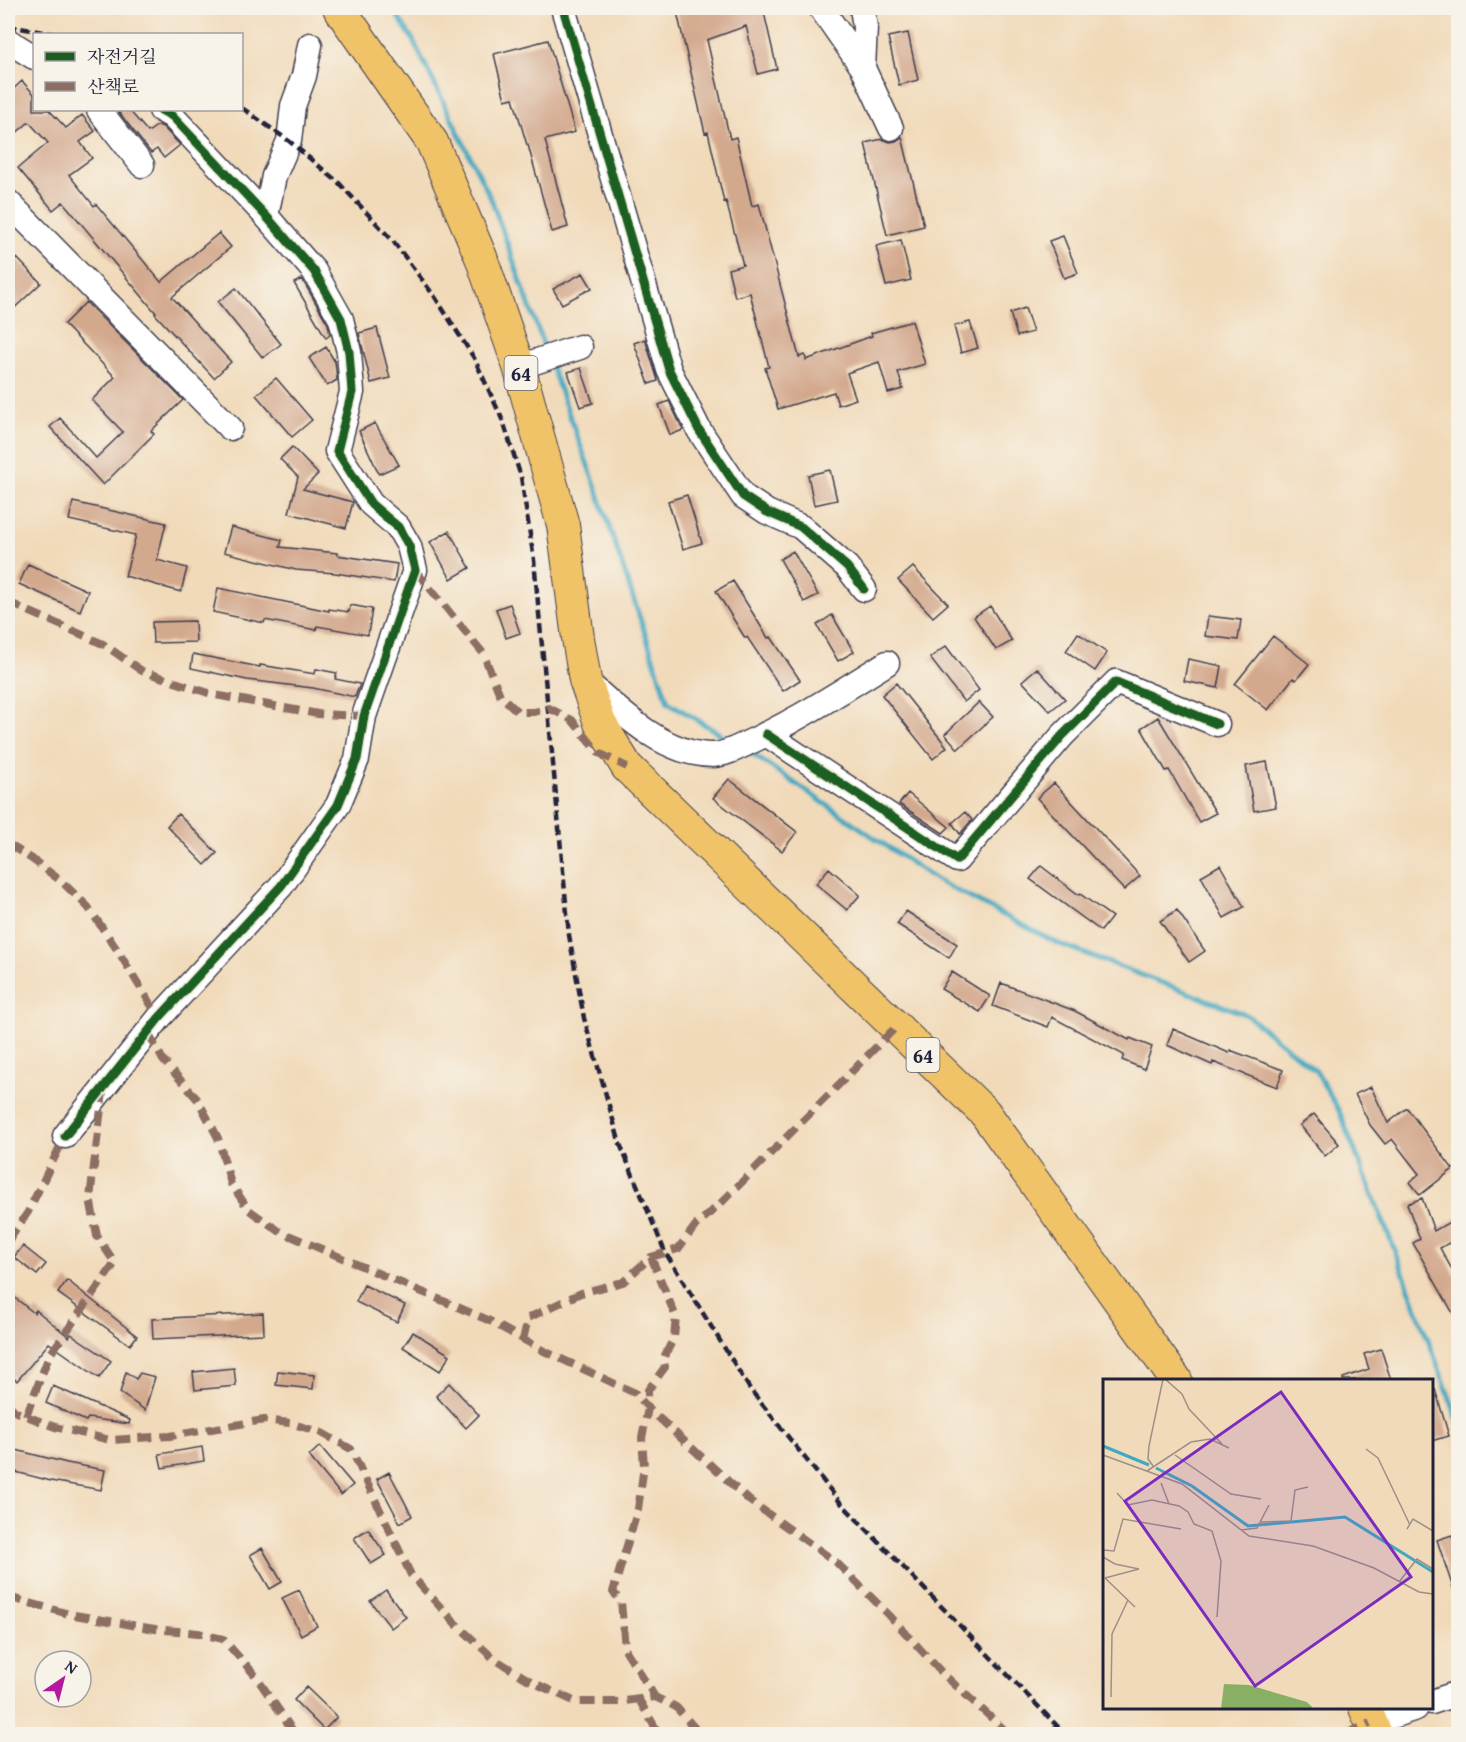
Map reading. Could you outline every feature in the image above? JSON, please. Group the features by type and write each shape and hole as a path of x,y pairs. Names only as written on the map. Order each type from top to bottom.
{"main road":[{"name":"64","path":"339,8 432,142 526,365 563,525 585,680 600,723 627,767 985,1113 1175,1379"}],"street":[{"path":"563,8 669,370 699,430 743,496 767,512 801,527 847,567 864,589"},
{"path":"821,8 862,68 891,128"},
{"path":"862,8 865,27 862,68"},
{"path":"8,41 33,56"},
{"path":"266,216 274,176 289,141 293,106 304,76 310,45"},
{"path":"100,111 142,165"},
{"path":"65,1137 159,1018 281,886 338,805 357,759 364,716 415,570 409,546 398,527 371,504 337,451 352,392 349,352 341,319 314,271 172,116 163,111"},
{"path":"8,202 230,428"},
{"path":"526,365 580,346"},
{"path":"585,680 625,716 657,738 687,750 714,755 741,746 786,725 887,663"},
{"path":"766,734 957,860 1062,736 1116,682 1217,724"},
{"path":"1433,1701 1458,1693"},
{"path":"1370,1722 1410,1709"}],"building":[{"path":"676,8 763,8 777,69 758,74 746,26 707,40 730,139 736,137 752,206 759,204 799,357 805,355 806,360 872,336 871,333 912,321 925,364 898,372 903,389 888,393 879,362 847,373 856,399 838,405 834,392 778,409 765,368 769,367 750,293 735,297 728,269 743,265 726,201 724,202 708,132 705,133"},
{"path":"908,33 918,80 899,85 888,37"},
{"path":"548,40 575,132 545,140 568,227 552,232 513,98 505,100 494,54"},
{"path":"22,81 33,93 33,111 50,111 66,128 82,115 95,131 80,142 92,158 69,175 161,282 219,233 231,247 172,297 231,362 214,378 155,314 63,202 53,210 18,168 48,143 29,122 8,140 8,94"},
{"path":"118,111 130,111 148,132 158,125 163,127 180,145 164,158 157,149 151,153"},
{"path":"902,137 924,226 887,235 865,143 882,139 890,142"},
{"path":"1063,236 1078,273 1064,278 1049,241"},
{"path":"901,240 911,280 886,286 876,246"},
{"path":"17,258 41,283 8,314 8,268"},
{"path":"583,273 592,288 562,304 553,289"},
{"path":"302,279 328,324 330,335 326,338 294,283"},
{"path":"236,288 281,344 263,358 218,302"},
{"path":"86,302 183,400 151,431 154,434 103,485 50,427 60,418 96,458 123,432 92,400 115,377 64,324"},
{"path":"1025,308 1033,332 1017,336 1010,313"},
{"path":"970,322 978,348 961,353 954,326"},
{"path":"377,328 390,378 371,383 359,333"},
{"path":"645,339 658,381 649,384 634,343"},
{"path":"326,347 335,362 337,380 327,386 309,358"},
{"path":"581,368 593,403 580,407 568,372"},
{"path":"276,378 312,420 292,437 256,395"},
{"path":"669,401 683,430 670,435 659,405"},
{"path":"375,423 399,465 379,474 359,431"},
{"path":"292,447 318,474 303,489 353,502 346,528 289,513 298,477 280,459"},
{"path":"830,470 837,500 814,505 808,475"},
{"path":"687,495 702,543 683,549 668,501"},
{"path":"73,502 166,523 157,560 187,568 181,592 125,576 136,535 69,520"},
{"path":"231,527 282,540 280,547 337,553 337,555 397,564 394,582 296,570 224,552"},
{"path":"449,531 470,568 451,579 430,542"},
{"path":"793,551 818,595 804,602 780,559"},
{"path":"28,564 88,591 80,611 19,584"},
{"path":"913,567 948,604 933,617 898,580"},
{"path":"733,581 768,638 771,637 800,680 783,691 747,637 745,638 716,591"},
{"path":"218,588 329,611 329,609 349,612 350,605 372,609 368,635 317,626 316,630 265,620 264,623 213,612"},
{"path":"510,604 520,633 506,638 496,609"},
{"path":"990,606 1012,641 996,650 974,617"},
{"path":"832,615 854,652 838,661 817,625"},
{"path":"1208,616 1241,620 1238,640 1205,636"},
{"path":"195,621 196,642 153,643 152,622"},
{"path":"1078,633 1107,653 1095,671 1066,651"},
{"path":"1273,636 1309,664 1296,680 1293,678 1268,710 1235,684"},
{"path":"946,646 979,690 964,702 930,658"},
{"path":"193,654 260,667 260,665 315,674 316,669 337,673 335,679 360,684 355,697 313,688 247,680 191,668"},
{"path":"1188,659 1222,666 1218,688 1184,681"},
{"path":"1037,668 1065,699 1050,711 1022,681"},
{"path":"896,683 947,747 933,759 882,695"},
{"path":"979,702 993,717 958,749 945,734"},
{"path":"1158,717 1216,813 1199,822 1141,728"},
{"path":"1267,762 1276,807 1254,811 1246,766"},
{"path":"729,779 797,832 782,851 713,798"},
{"path":"1054,783 1140,876 1124,890 1037,798"},
{"path":"908,793 949,827 943,833 899,804"},
{"path":"965,812 972,820 960,834 952,823"},
{"path":"178,814 217,853 205,865 167,826"},
{"path":"1220,865 1244,907 1224,918 1201,876"},
{"path":"1041,866 1112,917 1101,931 1030,879"},
{"path":"829,868 860,895 847,910 816,884"},
{"path":"1177,910 1205,951 1189,962 1160,921"},
{"path":"906,911 957,944 949,958 897,924"},
{"path":"952,972 990,996 980,1012 941,989"},
{"path":"1001,983 1075,1011 1129,1040 1130,1038 1152,1047 1144,1069 1122,1060 1124,1055 1052,1017 1048,1027 993,1006"},
{"path":"1173,1029 1229,1053 1230,1050 1283,1070 1277,1087 1213,1062 1212,1065 1167,1045"},
{"path":"1371,1087 1388,1123 1407,1108 1453,1169 1420,1195 1410,1182 1419,1174 1392,1139 1385,1144 1370,1125 1355,1094"},
{"path":"1314,1114 1339,1144 1325,1156 1300,1125"},
{"path":"1422,1198 1434,1231 1458,1217 1458,1238 1440,1248 1458,1280 1458,1322 1413,1243 1420,1239 1407,1204"},
{"path":"23,1246 46,1264 37,1275 14,1257"},
{"path":"67,1280 137,1336 130,1345 58,1293"},
{"path":"364,1285 405,1305 397,1322 356,1302"},
{"path":"8,1292 34,1313 36,1310 69,1337 71,1334 111,1361 99,1378 49,1343 17,1381 8,1373"},
{"path":"263,1313 264,1334 153,1339 152,1319"},
{"path":"413,1332 450,1355 440,1371 403,1347"},
{"path":"1381,1349 1391,1379 1343,1379 1369,1369 1364,1354"},
{"path":"234,1368 236,1386 195,1390 193,1372"},
{"path":"278,1371 314,1375 313,1389 276,1385"},
{"path":"126,1372 136,1379 140,1373 155,1377 145,1410 120,1393"},
{"path":"449,1383 479,1415 466,1428 436,1396"},
{"path":"53,1386 130,1420 129,1424 88,1418 86,1421 46,1403"},
{"path":"1433,1389 1435,1389 1449,1436 1433,1440"},
{"path":"320,1446 353,1485 341,1495 309,1456"},
{"path":"202,1447 204,1461 162,1468 159,1454"},
{"path":"8,1448 105,1470 101,1490 8,1470"},
{"path":"389,1472 412,1516 400,1523 377,1479"},
{"path":"368,1529 386,1555 371,1564 354,1538"},
{"path":"1452,1535 1458,1554 1458,1597 1456,1597 1437,1540"},
{"path":"262,1548 282,1582 270,1589 250,1555"},
{"path":"299,1590 317,1626 301,1635 282,1598"},
{"path":"386,1590 406,1617 391,1628 370,1601"},
{"path":"306,1687 337,1717 324,1730 294,1700"}],"waterway":[{"path":"392,8 412,38 492,201 546,352"},
{"path":"550,363 596,487 668,702 733,742"},
{"path":"748,751 936,880 1057,943 1247,1015 1316,1071 1339,1111 1395,1251 1458,1420"}],"railway":[{"path":"8,26 50,33"},
{"path":"243,109 289,141 338,182 393,241 435,297 474,358 503,421 521,477 534,560 569,935 584,1018 620,1144 665,1252 750,1389 840,1502 1065,1734"}],"marked path":[{"path":"415,570 483,653 500,695 518,712 534,712 549,708 572,720 599,753 627,767"},
{"path":"8,602 103,644 142,671 215,695 318,714 364,716"},
{"path":"8,844 61,881 88,907 159,1018"},
{"path":"523,1340 528,1318 581,1293 623,1282 651,1257 678,1249 696,1225 718,1206 895,1028"},
{"path":"148,1033 163,1060 198,1100 218,1138 231,1184 249,1210 279,1231 488,1320 544,1351 635,1393 648,1408 750,1501 836,1562 942,1673 1009,1734"},
{"path":"26,1416 49,1356 115,1263 97,1236 90,1198 103,1092"},
{"path":"8,1241 28,1212 65,1136"},
{"path":"651,1257 676,1317 674,1338 663,1359 665,1367 648,1390 648,1408 642,1438 644,1466 638,1509 613,1592 621,1601 625,1649 655,1697"},
{"path":"8,1404 16,1412 55,1427 110,1440 170,1436 264,1420 290,1423 322,1433 351,1449 411,1575 455,1623 493,1658 532,1682 576,1702 617,1702 655,1697 676,1707 700,1734"},
{"path":"8,1597 69,1614 155,1629 198,1633 223,1639 255,1675 295,1734"},
{"path":"638,1698 659,1734"},
{"path":"1346,1734 1370,1723"}],"cycle path":[{"path":"563,8 669,370 699,430 743,496 767,512 801,527 847,567 864,589"},
{"path":"65,1136 159,1018 281,886 338,805 357,759 364,716 415,570 409,546 398,527 371,504 337,451 352,392 349,352 341,319 314,271 172,116 163,111"},
{"path":"766,734 957,860 1062,736 1116,682 1217,724"}]}
